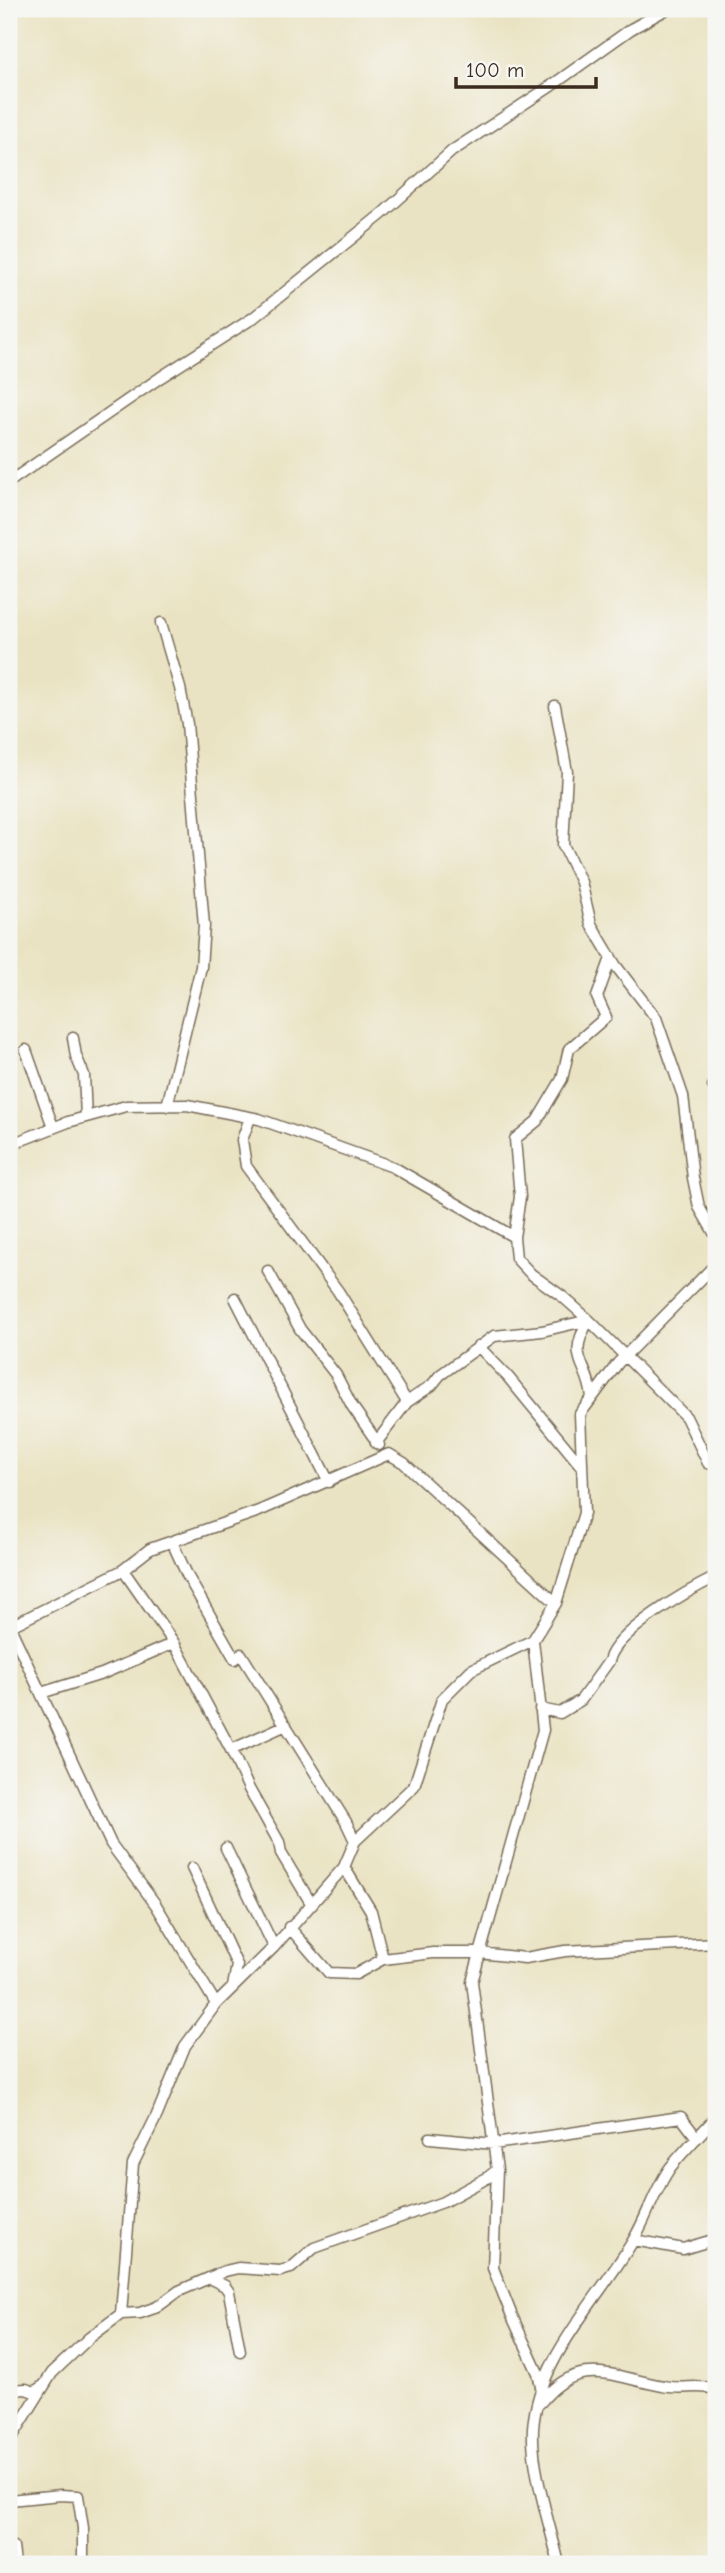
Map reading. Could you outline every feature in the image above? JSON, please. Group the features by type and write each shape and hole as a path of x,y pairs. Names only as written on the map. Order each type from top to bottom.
{"street":[{"path":"9,482 253,318 382,214 452,151 631,29 667,9"},
{"path":"161,623 180,688 187,724 204,926 201,967 167,1106"},
{"path":"555,706 567,772 563,845 582,882 591,924 611,958 656,1018 683,1096 699,1207 716,1236"},
{"path":"611,958 597,997 606,1017 569,1049 562,1079 537,1121 515,1139 520,1197 514,1237 516,1258 531,1274 589,1320 686,1417 708,1464 716,1466"},
{"path":"73,1038 76,1056 84,1075 86,1117"},
{"path":"26,1049 53,1127"},
{"path":"9,1144 53,1127 126,1106 187,1105 250,1118 393,1167 514,1237"},
{"path":"250,1118 242,1140 246,1166 338,1291 407,1402"},
{"path":"121,2314 133,2164 157,2115 185,2046 216,2004 274,1947 344,1867 355,1841 414,1786 442,1699 471,1670 533,1640 556,1604 584,1513 580,1414 625,1356 716,1264"},
{"path":"268,1271 300,1329 336,1376 376,1443 404,1463 556,1604"},
{"path":"235,1298 329,1482"},
{"path":"376,1443 407,1402 494,1336 542,1331 589,1320"},
{"path":"589,1320 579,1337 578,1356 592,1398"},
{"path":"478,1346 508,1377 582,1468"},
{"path":"216,2004 156,1905 111,1844 10,1627 123,1570 150,1549 259,1511 389,1454"},
{"path":"172,1542 188,1577 286,1725 355,1841"},
{"path":"123,1570 174,1643 279,1842 281,1853 312,1905"},
{"path":"540,1709 560,1713 582,1700 610,1654 640,1622 716,1577"},
{"path":"533,1640 543,1730 472,1982 497,2170 493,2267 538,2373 541,2387"},
{"path":"41,1693 102,1674 174,1643"},
{"path":"231,1750 286,1725"},
{"path":"226,1848 274,1947"},
{"path":"344,1867 371,1911 383,1959"},
{"path":"192,1868 237,1965 233,1987"},
{"path":"289,1927 329,1973 356,1974 383,1959 433,1953 480,1953 525,1958 565,1951 716,1942"},
{"path":"430,2138 494,2144 681,2117 697,2138"},
{"path":"559,2564 547,2522 534,2452 533,2428 541,2387 556,2356 634,2240 669,2169 716,2117"},
{"path":"9,2442 52,2373 65,2359 121,2314 140,2313 157,2307 179,2291 238,2268 280,2271 291,2268 314,2248 443,2202 497,2170"},
{"path":"634,2240 683,2249 716,2239"},
{"path":"209,2278 225,2286 229,2292 240,2351"},
{"path":"538,2405 551,2388 570,2376 594,2372 631,2377 675,2388 688,2385 716,2389"},
{"path":"9,2390 26,2389 34,2392 46,2385"},
{"path":"9,2500 61,2495 78,2497 83,2528 83,2564"},
{"path":"13,2547 15,2564"}]}
